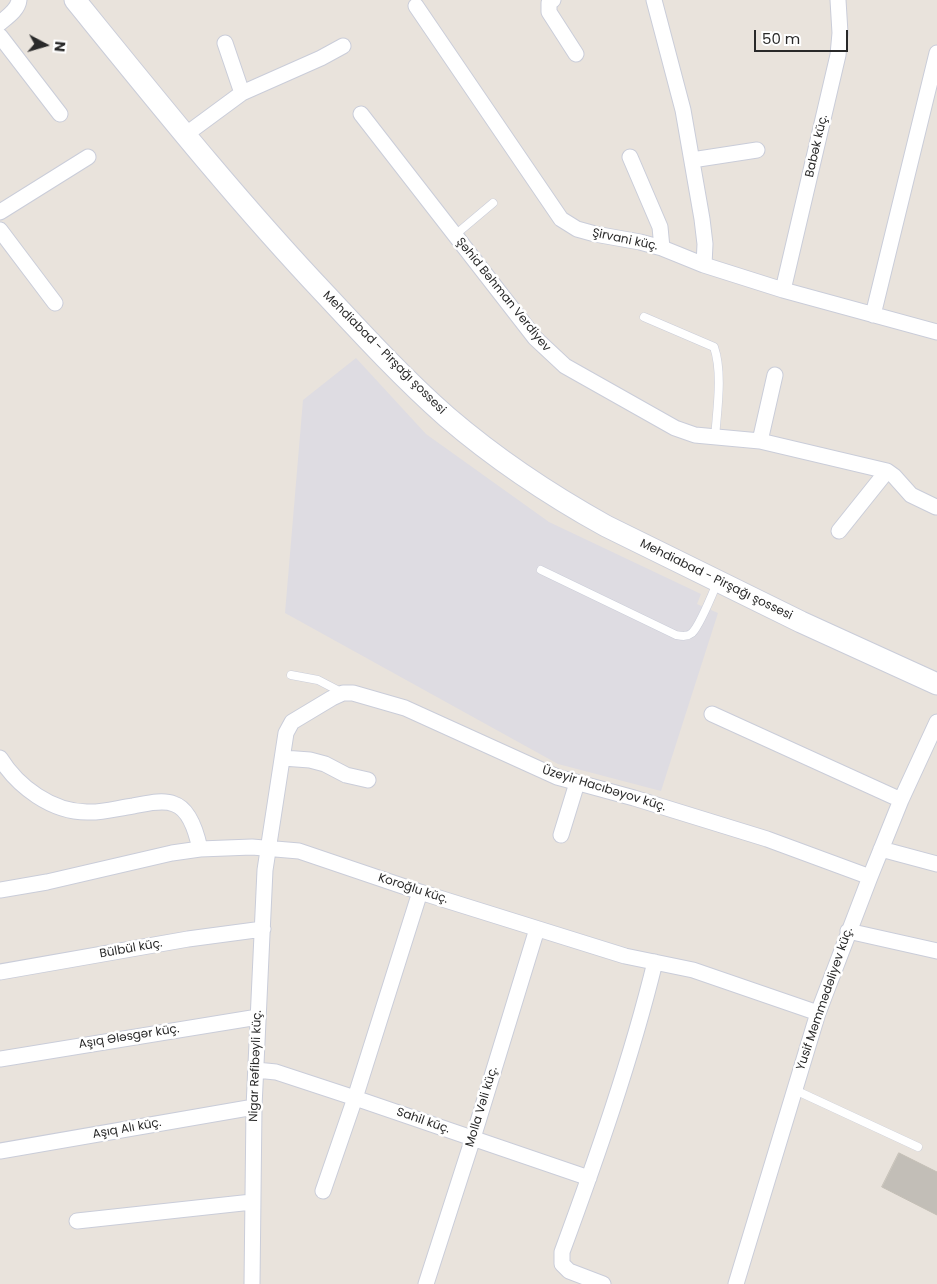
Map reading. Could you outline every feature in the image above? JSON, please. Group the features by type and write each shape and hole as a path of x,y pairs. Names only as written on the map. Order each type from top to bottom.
{"main road":[{"name":"Mehdiabad - Pirşağı şossesi","path":"75,0 252,215 294,261 406,379 448,417 490,451 527,478 606,526 880,659 937,684"}],"street":[{"path":"0,23 19,5 19,0"},
{"path":"553,0 549,3 549,12 576,54"},
{"path":"654,0 683,110 705,244 704,265"},
{"name":"Babək küç.","path":"783,290 838,55 840,33 838,0"},
{"name":"Şirvani küç.","path":"416,6 561,219 577,230 662,248 704,265 783,290 937,332"},
{"path":"0,36 60,114"},
{"path":"225,43 242,93"},
{"path":"185,135 242,93 321,58 343,46"},
{"path":"873,314 937,53"},
{"name":"Şəhid Bəhman Verdiyev","path":"361,114 535,338 564,366 675,428 695,435 760,442 887,471"},
{"path":"692,160 757,150"},
{"path":"0,212 88,157"},
{"path":"630,157 660,228 662,248"},
{"path":"0,230 55,303"},
{"path":"760,442 775,375"},
{"path":"838,532 887,471 911,495 936,506"},
{"name":"Nigar Rəfibəyli küç.","path":"252,1284 254,1107 266,870 286,733 292,722 343,692"},
{"name":"Üzeyir Hacıbəyov küç.","path":"343,692 353,693 405,708 542,771 767,840 870,877"},
{"path":"712,714 901,800"},
{"name":"Yusif Məmmədəliyev küç.","path":"736,1284 818,1013 848,931 901,800 937,722"},
{"path":"0,758 5,766 35,796 63,808 87,812 157,802 175,804 189,817 197,835 200,849"},
{"path":"283,758 310,760 325,764 346,775 368,780"},
{"path":"561,835 577,783"},
{"name":"Koroğlu küç.","path":"0,890 200,849 230,847 299,851 536,929 625,956 693,970 818,1013"},
{"path":"881,849 937,864"},
{"path":"323,1191 356,1098 420,892"},
{"name":"Bülbül küç.","path":"0,972 188,939 264,929"},
{"name":"Molla Vəli küç.","path":"426,1284 473,1138 536,929"},
{"path":"848,931 937,951"},
{"path":"603,1284 569,1270 562,1264 562,1252 589,1178 655,962"},
{"name":"Aşıq Ələsgər küç.","path":"0,1059 258,1017"},
{"name":"Sahil küç.","path":"256,1070 276,1072 589,1178"},
{"name":"Aşıq Alı küç.","path":"0,1151 254,1107"},
{"path":"77,1221 252,1202"}],"lane":[{"path":"455,235 493,203"},
{"path":"644,317 714,346 718,384 715,438"},
{"path":"541,570 676,635 686,636 692,633 707,608 718,581"},
{"path":"290,675 318,680 343,692"},
{"path":"795,1090 918,1147"}],"shaded area":[{"path":"356,358 426,434 549,522 701,594 697,604 718,613 661,791 558,764 285,613 303,400"}],"building":[{"path":"899,1153 937,1172 937,1215 882,1187"}]}
